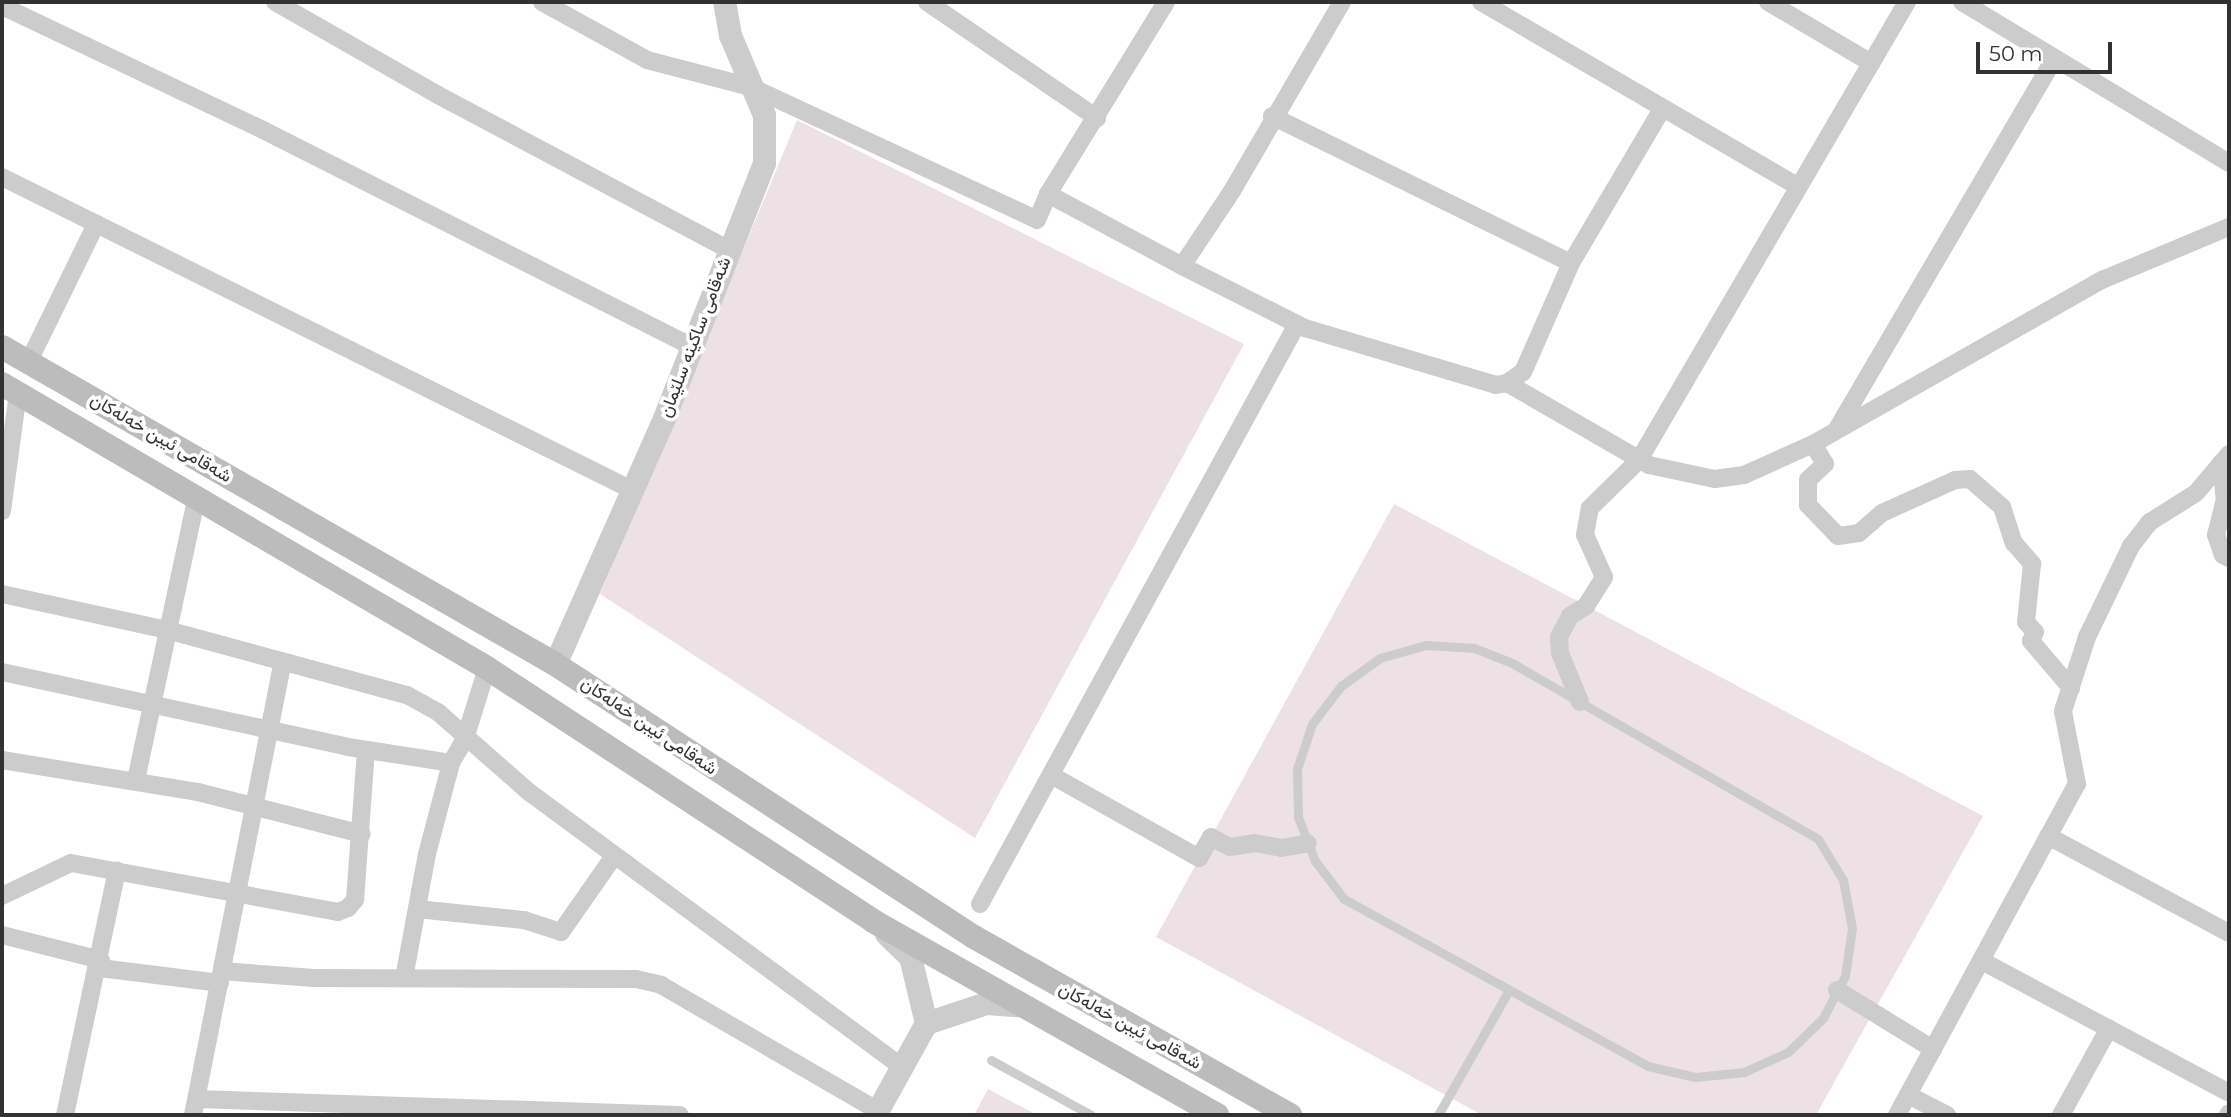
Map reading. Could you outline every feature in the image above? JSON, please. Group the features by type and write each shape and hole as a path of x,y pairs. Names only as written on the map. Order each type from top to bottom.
{"main road":[{"name":"شەقامی ئیبن خەلەکان","path":"2,348 555,664 814,836 1090,1004 1290,1115"},
{"name":"شەقامی ئیبن خەلەکان","path":"10,388 487,668 873,921 1017,1005 1217,1115"},
{"path":"788,867 814,836"},
{"path":"1073,1035 1090,1004"}],"street":[{"path":"275,2 438,95 729,250"},
{"path":"542,2 647,60 751,87 1037,220 1048,194 1166,2"},
{"name":"شەقامی ساکینە سلێمان","path":"555,664 693,346 766,147 764,115 730,35 724,2"},
{"path":"927,2 1097,118"},
{"path":"1182,266 1232,191 1272,117 1342,2"},
{"path":"1482,2 1797,186"},
{"path":"1768,2 1871,63"},
{"path":"1580,702 1560,653 1559,638 1570,616 1586,606 1604,577 1585,535 1584,521 1590,508 1639,460 1907,2"},
{"path":"1962,2 2229,163"},
{"path":"2,6 263,130 693,346"},
{"path":"1835,432 2055,58"},
{"path":"1048,194 1297,324 1496,385 1507,383 1524,372 1571,264 1662,108"},
{"path":"1272,117 1571,264"},
{"path":"2,177 632,491"},
{"path":"29,363 96,224"},
{"path":"1507,383 1639,460 1684,475 1715,479 1776,464 2102,280 2229,227"},
{"path":"980,904 1297,324"},
{"path":"2,511 10,388"},
{"path":"1813,444 1825,464 1808,480 1808,505 1838,536 1859,533 1882,513 1955,480 1970,479 2002,507 2014,543 2032,564 2026,622 2035,632 2031,641 2071,688"},
{"path":"1897,1115 2077,784 2064,721 2071,688 2087,638 2132,546 2150,522 2196,493 2225,459"},
{"path":"2225,459 2225,499 2216,535 2223,555 2229,558"},
{"path":"136,780 197,496"},
{"path":"2,594 167,630 407,695 439,713 465,738 614,856 902,1068"},
{"path":"283,662 195,1107 680,1115"},
{"path":"404,978 416,909 451,764 465,738 487,668"},
{"path":"2,672 366,750 451,764"},
{"path":"2,896 61,865 117,870 338,912 348,908 355,900 362,834 366,750"},
{"path":"2,760 136,780 255,805 362,834"},
{"path":"1051,775 1199,858 1211,837 1230,846 1254,843 1281,848 1308,843"},
{"path":"2048,836 2229,933"},
{"path":"416,909 524,920 561,932 614,856"},
{"path":"65,1115 101,964 117,870"},
{"path":"2,936 101,964 221,977 636,979 661,985 877,1113 926,1023 910,957 873,921"},
{"path":"1982,961 2229,1093"},
{"path":"1837,990 1933,1049"},
{"path":"926,1023 986,1003 1017,1005"},
{"path":"2061,1115 2109,1028"},
{"path":"1908,1095 1948,1115"}],"lane":[{"path":"1426,645 1474,648 1512,663 1580,702 1818,839 1843,880 1852,928 1845,976 1823,1018 1787,1052 1744,1072 1695,1077 1648,1066 1344,899 1314,862 1298,817 1297,769 1312,724 1341,686 1380,659 1426,645"},
{"path":"1438,1115 1509,990"},
{"path":"991,1060 1091,1115"}],"shaded area":[{"path":"797,120 1244,344 975,838 600,594"},
{"path":"1394,504 1983,816 1816,1115 1482,1115 1156,937"},
{"path":"988,1089 1037,1115 974,1115"}]}
